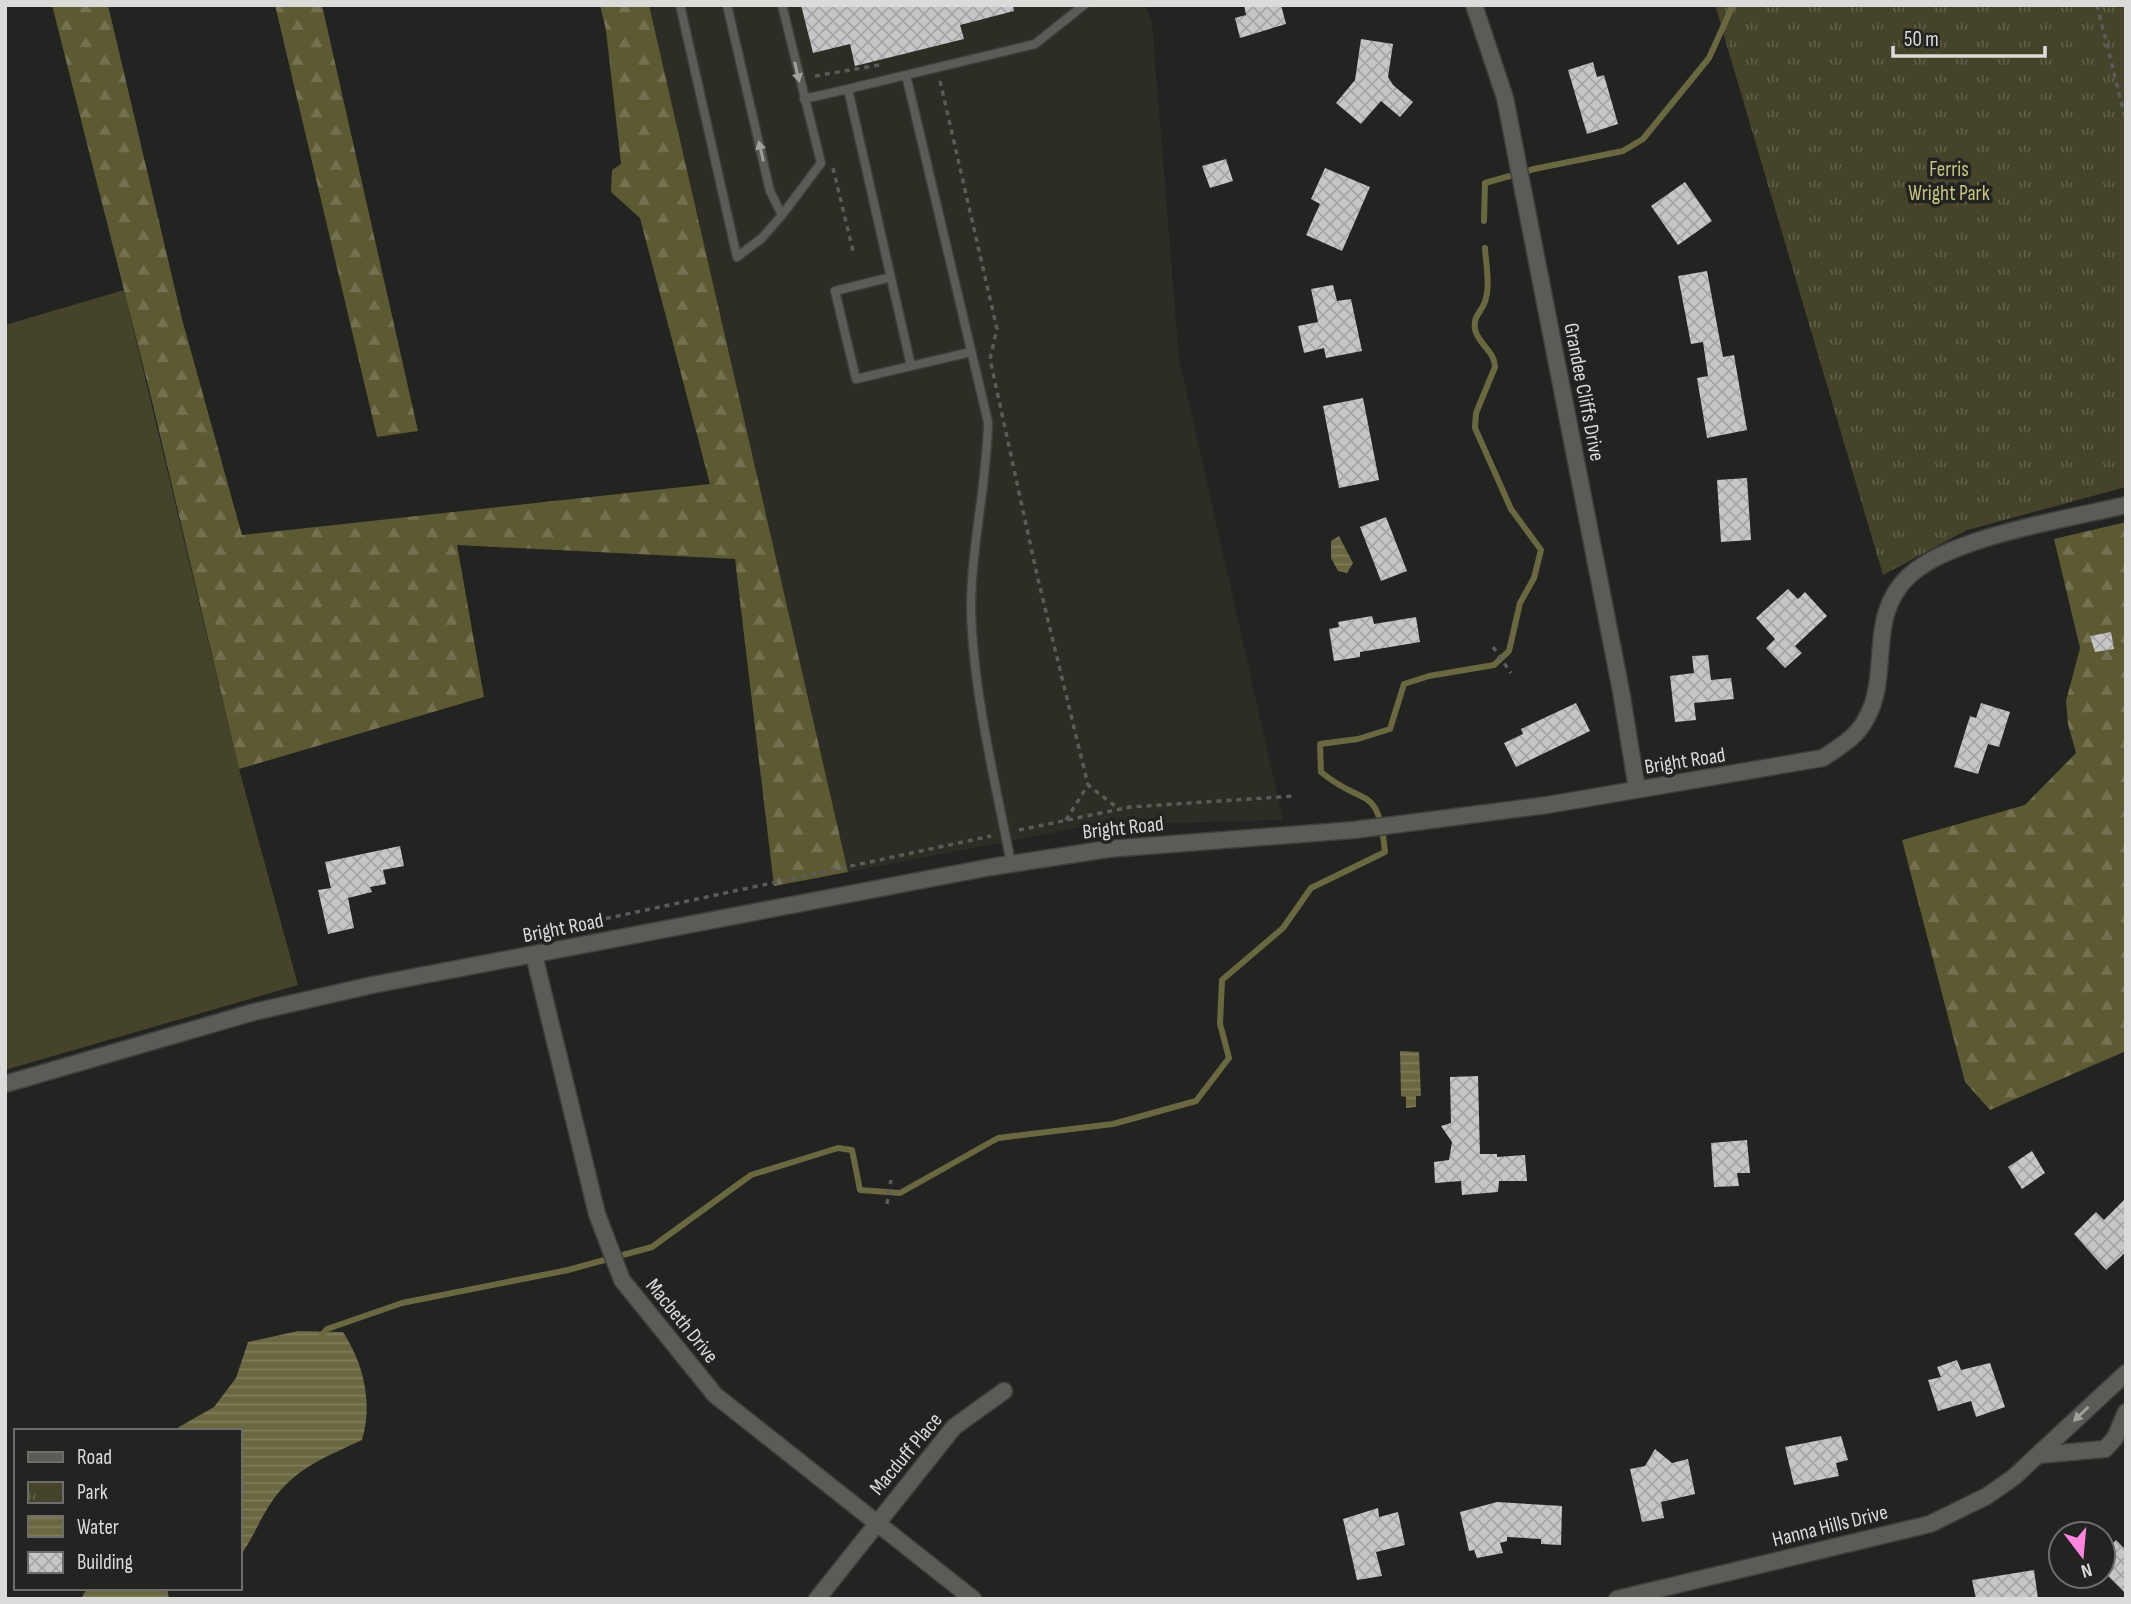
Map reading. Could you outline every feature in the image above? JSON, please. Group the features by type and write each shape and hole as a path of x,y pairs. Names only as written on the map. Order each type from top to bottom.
{"street":[{"name":"Grandee Cliffs Drive","path":"1474,5 1505,98 1637,789"},
{"name":"Bright Road","path":"5,1084 254,1012 372,985 1011,863 1108,849 1405,824 1823,758 1850,740 1866,720 1877,694 1883,625 1892,597 1910,575 1941,555 1984,540 2126,505"},
{"name":"Macbeth Drive","path":"534,955 597,1214 622,1280 715,1395 973,1599"},
{"name":"Hanna Hills Drive","path":"1617,1599 1930,1524 1987,1496 2036,1456 2126,1373"},
{"name":"Macduff Place","path":"817,1599 954,1427 1004,1391"},
{"path":"2036,1456 2105,1449 2115,1438 2126,1412"}],"lane":[{"path":"680,5 737,257 762,238 821,163 782,5"},
{"path":"727,5 770,191 782,215"},
{"path":"804,99 1035,44 1084,5"},
{"path":"906,75 988,422 987,469 972,559 971,612 990,755 1011,863"},
{"path":"848,89 911,366"},
{"path":"891,277 835,291 856,379 971,352"}],"path":[{"path":"2097,5 2126,121"},
{"path":"800,85 812,77 888,63"},
{"path":"937,67 997,329 990,359 1037,575 1088,785 1119,809"},
{"path":"1493,647 1511,673"},
{"path":"1066,820 1088,785"},
{"path":"568,948 562,928 1066,820 1119,809 1295,796"},
{"path":"887,1204 891,1180"}],"shaded area":[{"path":"649,5 1146,5 1152,23 1179,358 1283,820 1093,825 848,872"}],"green space":[{"path":"52,5 108,5 182,319 242,535 710,484 640,218 611,192 612,170 621,164 606,30 600,5 649,5 848,872 774,886 735,559 457,545 484,697 239,769 151,397"},
{"path":"275,5 322,5 418,431 377,437"},
{"name":"Ferris Wright Park","path":"1715,5 2126,5 2126,487 1967,530 1883,575"},
{"path":"124,290 239,769 298,985 5,1070 5,325"},
{"path":"2126,522 2126,1051 1990,1110 1965,1082 1902,840 2025,805 2076,753 2068,724 2066,701 2080,648 2054,539"}],"water":[{"path":"1339,536 1353,563 1347,573 1338,571 1331,558 1331,541"},
{"path":"1400,1051 1419,1052 1421,1096 1416,1096 1416,1107 1406,1108 1406,1097 1401,1096"},
{"path":"298,1331 343,1332 361,1371 367,1412 362,1440 313,1464 291,1479 268,1507 242,1553 242,1429 176,1429 214,1407 236,1378 248,1342"},
{"path":"86,1590 167,1590 169,1599 81,1599"}],"building":[{"path":"801,5 1013,5 1014,11 960,25 964,39 855,66 850,44 813,53"},
{"path":"1244,5 1281,5 1286,24 1240,38 1235,18 1246,15"},
{"path":"1361,39 1393,44 1388,77 1393,85 1413,102 1400,117 1381,101 1361,124 1336,103 1355,80"},
{"path":"1593,62 1597,77 1604,75 1618,124 1587,134 1568,70"},
{"path":"1226,159 1233,181 1210,188 1202,166"},
{"path":"1325,168 1370,187 1342,251 1306,235 1320,204 1311,199"},
{"path":"1685,182 1712,221 1678,245 1651,206"},
{"path":"1707,271 1723,357 1734,355 1747,430 1707,438 1697,378 1708,376 1703,342 1691,344 1678,276"},
{"path":"1333,285 1337,301 1351,299 1362,351 1326,358 1324,348 1304,353 1298,326 1318,322 1311,289"},
{"path":"1363,398 1379,480 1339,488 1323,406"},
{"path":"1747,478 1751,540 1721,542 1717,480"},
{"path":"1386,517 1407,571 1381,581 1360,527"},
{"path":"1788,589 1798,599 1805,592 1827,616 1795,646 1802,653 1785,668 1766,648 1775,639 1756,618"},
{"path":"1372,616 1374,624 1416,617 1420,642 1360,652 1360,657 1334,661 1329,629 1339,627 1338,622"},
{"path":"2111,632 2114,649 2095,652 2090,636"},
{"path":"1708,655 1711,680 1731,678 1734,699 1694,703 1696,720 1675,722 1670,676 1694,673 1692,656"},
{"path":"1576,703 1590,731 1516,767 1504,743 1523,734 1521,729"},
{"path":"1981,703 2010,712 1999,747 1988,744 1978,774 1954,767 1970,716 1976,718"},
{"path":"400,846 404,866 383,870 386,884 370,887 372,892 348,898 354,928 328,934 318,890 331,888 325,862"},
{"path":"1478,1076 1480,1154 1497,1154 1497,1157 1525,1155 1527,1181 1499,1181 1498,1192 1462,1195 1461,1181 1435,1183 1434,1162 1449,1160 1452,1142 1441,1126 1451,1123 1450,1077"},
{"path":"1747,1140 1750,1173 1737,1173 1739,1186 1714,1187 1711,1143"},
{"path":"2032,1151 2045,1173 2022,1189 2008,1167"},
{"path":"2126,1198 2126,1252 2106,1270 2074,1234 2096,1212 2104,1220"},
{"path":"1957,1360 1961,1370 1990,1363 2005,1407 1976,1417 1971,1401 1938,1411 1928,1380 1941,1377 1937,1367"},
{"path":"1841,1436 1848,1460 1836,1463 1839,1476 1794,1485 1785,1447"},
{"path":"1655,1449 1672,1463 1688,1459 1695,1494 1661,1502 1664,1518 1642,1522 1630,1469 1645,1466"},
{"path":"1497,1502 1562,1506 1561,1545 1541,1544 1541,1539 1507,1537 1507,1541 1500,1543 1503,1553 1477,1558 1474,1550 1469,1551 1460,1512"},
{"path":"1378,1508 1379,1517 1398,1512 1405,1545 1376,1552 1382,1576 1357,1580 1343,1519"},
{"path":"2117,1541 2126,1550 2126,1594 2117,1585"},
{"path":"2034,1570 2038,1599 1976,1599 1972,1580"}],"waterway":[{"path":"1484,221 1485,183 1534,169 1623,151 1643,139 1709,58 1733,5"},
{"path":"322,1335 327,1329 402,1303 568,1270 652,1247 751,1175 838,1148 852,1150 860,1190 900,1193 998,1138 1113,1124 1196,1101 1229,1058 1220,1024 1222,980 1283,928 1311,888 1385,852 1382,830 1373,805 1321,772 1320,744 1358,739 1390,729 1404,684 1429,676 1494,665 1509,651 1520,603 1534,578 1541,550 1511,509 1475,428 1476,413 1495,367 1492,356 1476,334 1475,325 1487,291 1485,248"}]}
